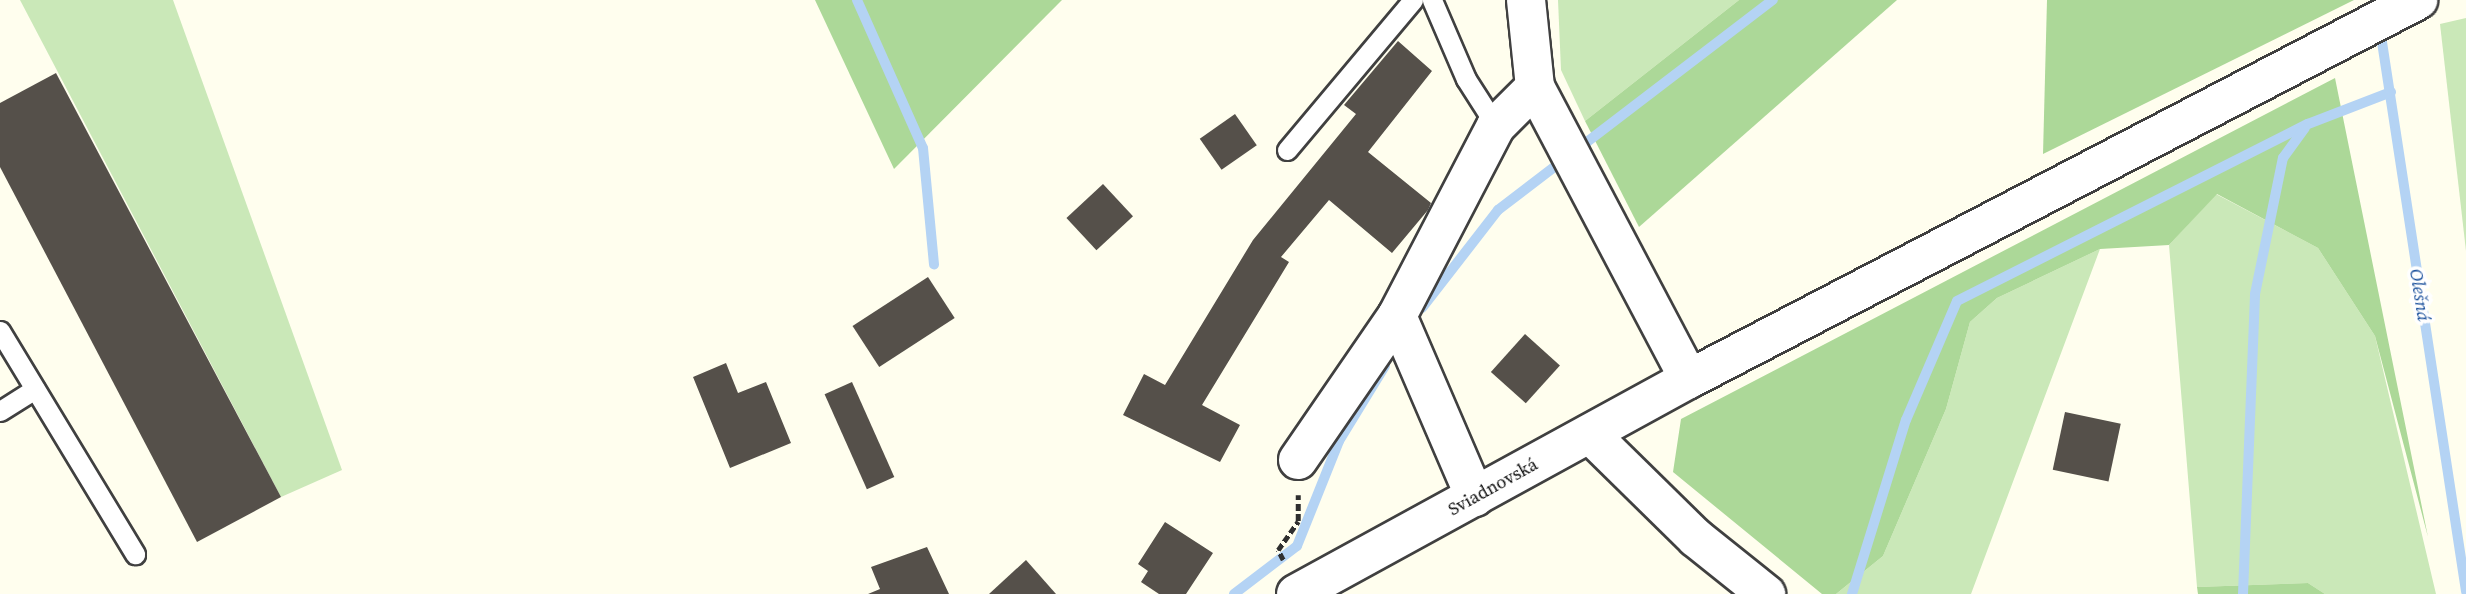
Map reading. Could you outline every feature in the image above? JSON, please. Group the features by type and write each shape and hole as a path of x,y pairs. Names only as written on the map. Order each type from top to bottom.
{"street":[{"path":"1527,0 1535,86 1689,379"},
{"name":"Sviadnovská","path":"1296,594 1689,379 2418,0"},
{"path":"1298,460 1401,331 1496,126 1535,86"},
{"path":"1401,331 1475,497"},
{"path":"1590,434 1696,538 1766,594"}],"lane":[{"path":"1287,150 1413,0"},
{"path":"1432,0 1466,79 1496,126"},
{"path":"0,331 135,554"},
{"path":"0,411 35,389"}],"path":[{"path":"1278,550 1297,521 1298,460"}],"green space":[{"path":"20,0 173,0 342,470 281,497"},
{"path":"815,0 1062,0 894,169"},
{"path":"1558,0 1739,0 1585,121 1561,70"},
{"path":"1739,0 1897,0 1639,227 1585,121"},
{"path":"2047,0 2354,0 2043,154"},
{"path":"2466,18 2466,251 2440,24"},
{"path":"2335,78 2428,537 2375,336 2318,248 2217,194 2169,245 2100,249 1997,298 1970,322 1946,409 1883,556 1836,594 1822,594 1673,472 1681,419"},
{"path":"2216,194 2318,248 2375,336 2436,594 2325,594 2308,583 2197,587 2169,245"},
{"path":"2100,249 1971,594 1836,594 1883,556 1946,409 1970,322 1997,298"},
{"path":"2308,583 2325,594 2198,594 2197,587"}],"building":[{"path":"1398,41 1432,71 1368,152 1431,203 1428,210 1392,253 1329,200 1281,257 1289,262 1202,405 1240,425 1220,462 1123,415 1144,374 1165,385 1253,240 1356,114 1344,105"},
{"path":"56,73 281,497 197,542 0,167 0,103"},
{"path":"1235,114 1257,145 1222,170 1200,139"},
{"path":"1103,184 1133,216 1096,250 1066,218"},
{"path":"928,277 955,318 879,367 853,326"},
{"path":"1525,334 1560,365 1526,403 1491,372"},
{"path":"726,363 738,393 766,382 791,443 730,468 693,377"},
{"path":"852,382 894,477 867,489 825,394"},
{"path":"2065,412 2121,424 2108,482 2053,470"},
{"path":"1165,522 1213,553 1186,594 1159,594 1141,582 1148,571 1138,564"},
{"path":"927,547 949,594 868,594 880,589 871,567"},
{"path":"1026,560 1056,594 989,594"}],"waterway":[{"path":"857,0 923,148 934,264"},
{"path":"1422,308 1498,210 1773,0"},
{"name":"Olešná","path":"2380,29 2466,591"},
{"path":"1852,594 1906,420 1957,301 2308,124 2391,92"},
{"path":"2243,594 2255,294 2283,158 2305,128"},
{"path":"1234,594 1297,546 1339,441 1385,366"}]}
